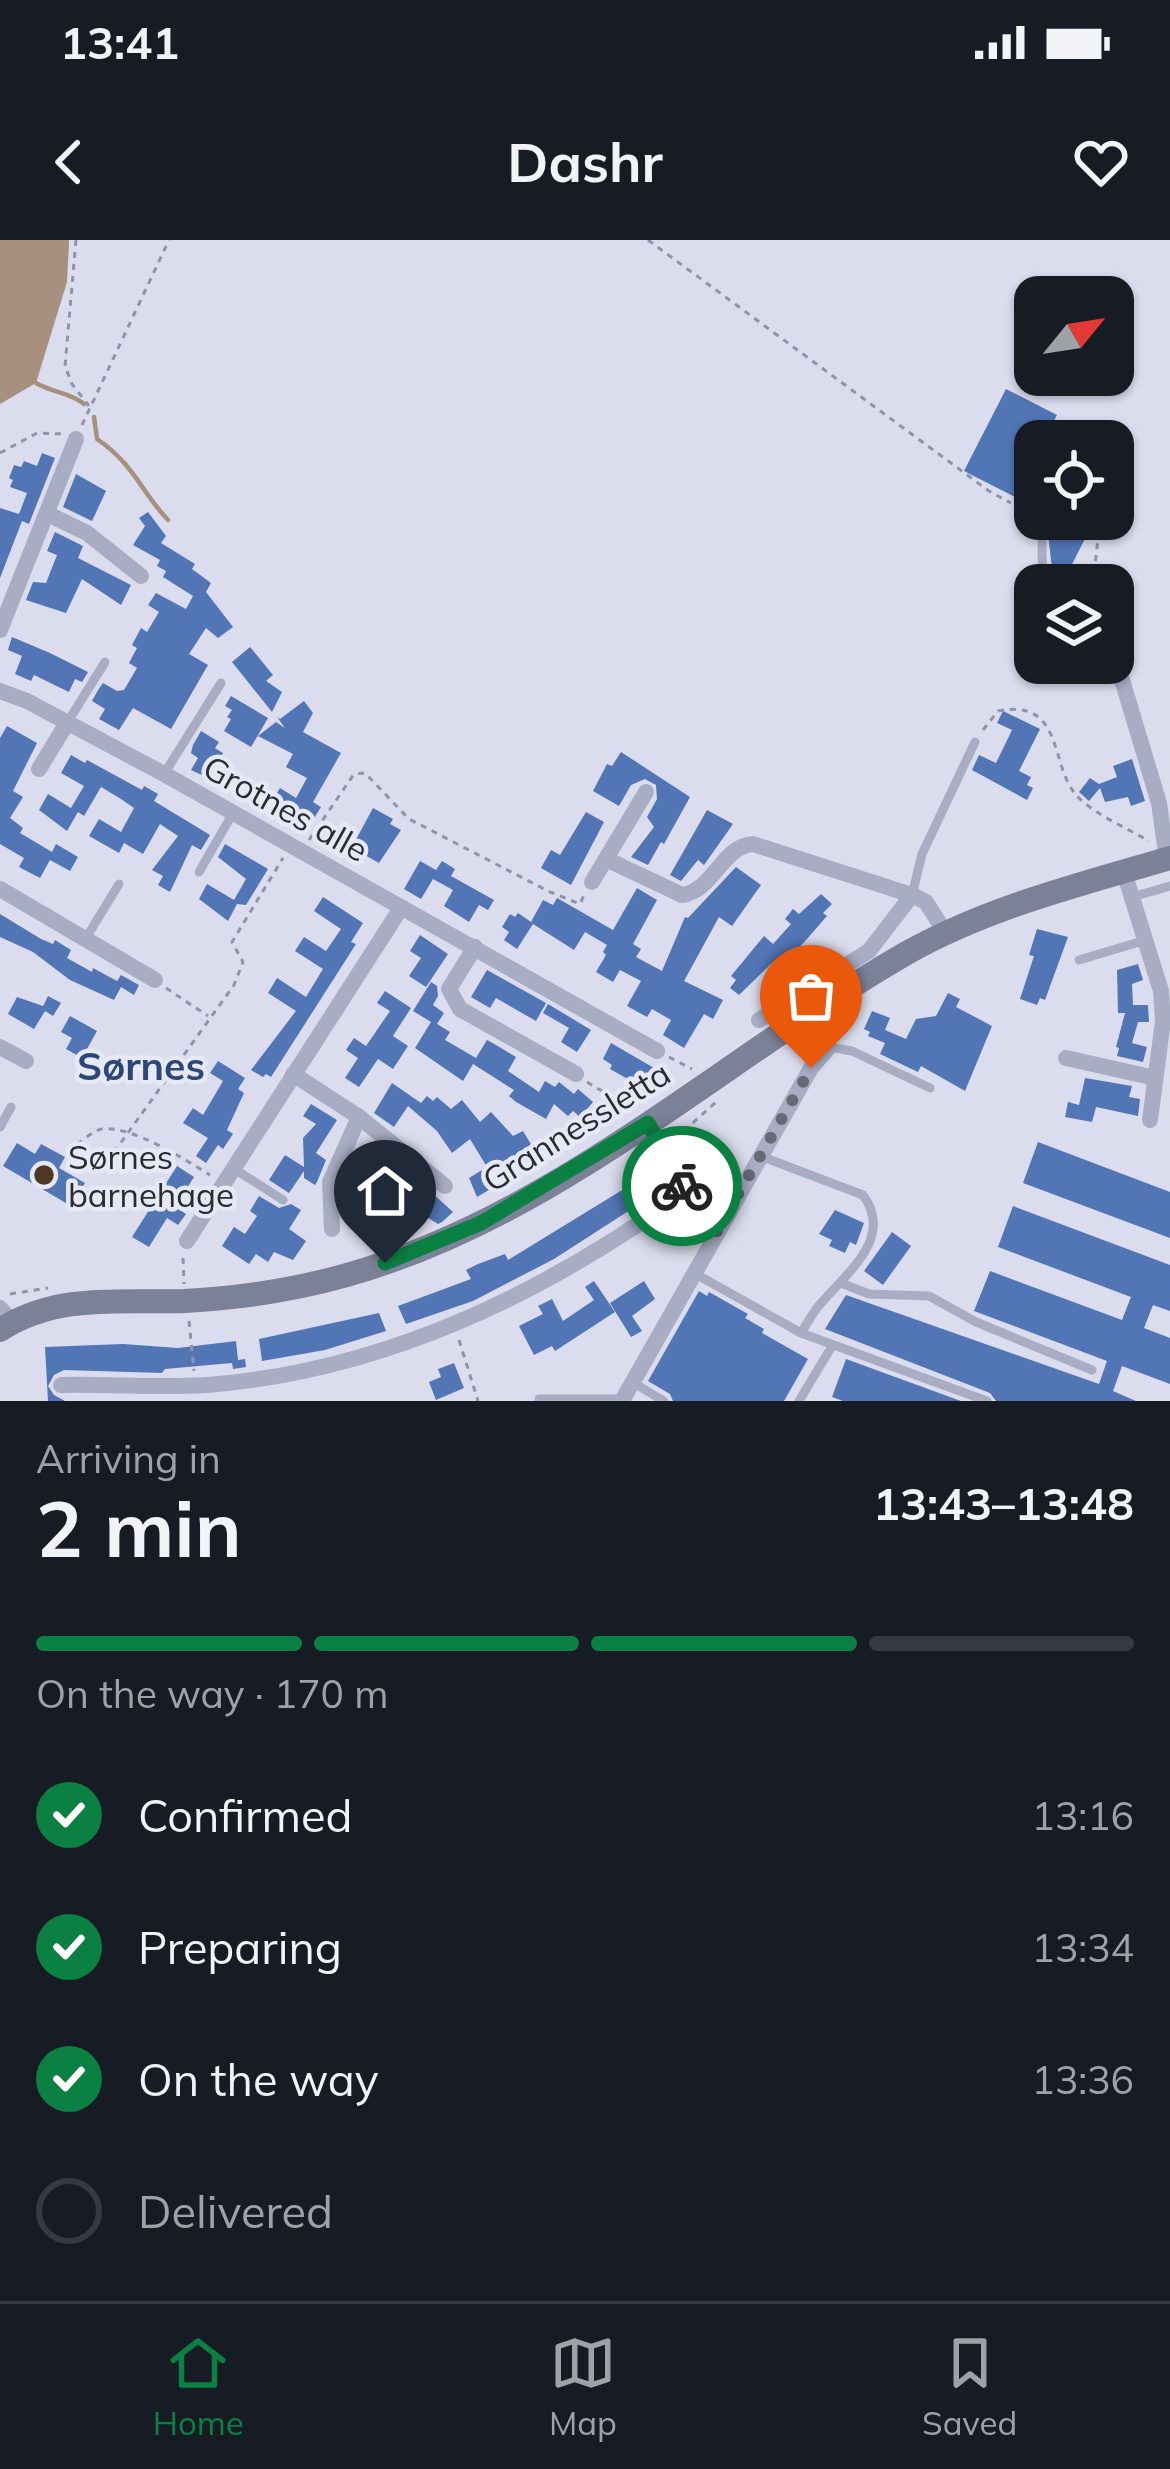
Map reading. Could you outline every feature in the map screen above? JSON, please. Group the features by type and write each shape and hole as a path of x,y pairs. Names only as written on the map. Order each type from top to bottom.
{"main road":[{"name":"Grannessletta","path":"4,1320 65,1304 252,1294 385,1263 481,1223 945,932 1001,908 1124,872 1167,854"}],"street":[{"path":"0,630 76,439"},
{"path":"48,514 87,533 141,576"},
{"path":"1124,684 1164,801 1167,854"},
{"name":"Grotnes alle","path":"0,691 164,774 657,1051"},
{"path":"39,769 67,723"},
{"path":"592,882 646,792"},
{"path":"606,859 682,895 693,893 738,848 753,844 912,895 926,902 945,932"},
{"path":"1124,872 1166,990 1150,1120"},
{"path":"0,889 155,980"},
{"path":"760,1020 869,952 912,895"},
{"path":"187,1241 401,908"},
{"path":"475,947 448,989 451,1000 460,1010 576,1074"},
{"path":"0,1047 26,1061"},
{"path":"622,1400 811,1068 830,1048"},
{"path":"1066,1058 1155,1078"},
{"path":"293,1074 359,1117 446,1186"},
{"path":"332,1229 330,1182 359,1117"},
{"path":"641,1123 714,1236"},
{"path":"61,1385 201,1390 338,1364 497,1308 578,1265 686,1192"}],"lane":[{"path":"67,723 105,662"},
{"path":"164,774 221,683"},
{"path":"912,895 922,854 976,742"},
{"path":"199,872 233,813"},
{"path":"86,938 119,884"},
{"path":"1132,897 1170,886"},
{"path":"1079,960 1146,940"},
{"path":"830,1048 852,1052 930,1088"},
{"path":"0,1127 11,1106"},
{"path":"763,1157 863,1195 868,1202 872,1238 801,1333"},
{"path":"228,1176 283,1201"},
{"path":"694,1273 801,1333 987,1401"},
{"path":"842,1283 869,1294 928,1296 976,1322 1092,1370"},
{"path":"800,1401 832,1346"},
{"path":"632,1382 664,1401"},
{"path":"539,1399 622,1400"}],"path":[{"path":"76,240 65,367 71,384 90,407"},
{"path":"0,453 37,433 53,431 76,439 169,240"},
{"path":"648,240 988,491 1014,505"},
{"path":"976,742 998,711 1024,710 1048,728 1058,745 1066,783 1080,800 1167,854"},
{"path":"107,1162 243,966 232,942 354,774 365,772 409,819 550,892 580,904 592,882"},
{"path":"155,980 209,1017"},
{"path":"657,1051 702,1075"},
{"path":"576,1074 641,1123"},
{"path":"77,1144 99,1129 162,1144 228,1176"},
{"path":"184,1284 187,1241"},
{"path":"189,1315 201,1390"},
{"path":"453,1326 474,1377 478,1401"}],"shaded area":[{"path":"0,240 69,240 67,282 36,383 0,404"}],"building":[{"path":"1006,389 1057,415 1054,420 1014,420 1014,496 964,471"},
{"path":"42,453 55,458 29,524 22,521 0,578 0,508 19,514 27,493 10,487 13,480 9,478 14,465 21,467 24,461 37,466"},
{"path":"76,474 106,491 92,521 63,507"},
{"path":"148,512 166,536 161,543 195,564 192,569 211,583 206,592 233,627 218,638 206,628 189,654 208,665 171,729 133,708 119,730 99,719 105,709 92,701 98,690 103,683 124,690 137,668 129,663 137,648 132,645 141,628 147,632 159,612 148,605 156,593 186,609 193,596 163,577 166,571 157,566 160,560 133,545 145,526 139,518"},
{"path":"55,532 83,546 78,558 131,585 121,605 82,579 66,613 26,600 33,582 46,583 57,555 47,551"},
{"path":"1049,540 1084,540 1072,564 1051,564"},
{"path":"12,637 88,672 82,682 75,679 69,692 34,675 31,681 15,674 22,656 8,650"},
{"path":"250,647 273,675 266,681 282,692 272,712 232,662"},
{"path":"231,696 268,718 251,747 224,731 231,719 227,717 232,710 225,706"},
{"path":"304,701 313,713 303,732 341,753 313,802 321,807 311,823 300,816 294,823 274,810 278,804 272,801 280,788 296,798 307,778 286,767 293,754 258,736 276,722 285,728 277,717"},
{"path":"1003,711 1040,729 1019,771 1031,777 1027,785 1033,788 1027,800 972,770 979,755 996,763 1012,730 997,723"},
{"path":"7,726 37,743 13,791 23,797 10,818 23,828 20,833 52,852 56,844 78,857 70,871 50,860 40,878 19,867 24,858 0,844 0,738"},
{"path":"201,731 219,742 215,748 223,753 216,764 223,769 215,781 191,770 198,758 191,753 193,745"},
{"path":"621,752 690,797 648,865 631,857 654,827 647,817 657,799 656,785 645,779 631,785 619,806 593,791 607,764 612,766"},
{"path":"71,755 158,794 154,801 210,835 201,850 192,845 170,892 158,885 163,876 152,870 178,836 160,824 143,854 124,843 119,853 89,836 99,819 121,832 134,808 121,799 101,787 84,816 78,812 67,831 39,810 48,794 71,808 84,786 61,773"},
{"path":"1132,759 1145,801 1131,806 1128,797 1105,802 1100,788 1089,801 1079,792 1090,778 1099,784 1117,777 1113,766"},
{"path":"373,808 393,819 390,824 401,830 379,863 363,854 357,864 346,858"},
{"path":"707,810 733,824 704,865 698,860 681,881 670,875"},
{"path":"586,812 604,822 571,885 541,868 551,850 560,855"},
{"path":"225,844 268,869 246,905 237,904 228,921 199,899 207,884 234,900 246,879 218,857"},
{"path":"420,861 436,870 442,861 455,869 451,876 494,900 488,910 479,905 469,922 444,906 453,890 433,879 421,899 404,889"},
{"path":"736,867 761,885 732,926 719,917 684,981 723,1000 713,1019 704,1014 684,1048 663,1035 671,1020 652,1009 647,1017 627,1006 641,981 620,970 613,982 596,972 607,945 585,932 574,950 533,924 517,949 504,940 509,932 502,927 510,914 518,913 531,922 543,900 553,905 557,898 613,930 637,888 657,900 633,944 641,949 636,957 662,971 685,917"},
{"path":"821,894 832,904 792,956 800,962 791,975 773,962 739,995 730,988 736,980 731,976 764,936 773,944 791,924 785,919 793,909 799,914"},
{"path":"323,897 363,923 351,942 356,944 271,1077 263,1077 251,1070 296,1011 268,993 277,978 306,997 323,969 295,951 304,937 326,951 341,929 314,911"},
{"path":"0,914 41,939 53,944 55,940 71,950 67,958 92,972 93,968 117,981 121,975 139,985 134,995 121,987 114,1000 70,980 33,952 0,937"},
{"path":"1037,929 1068,937 1045,1000 1040,998 1037,1005 1020,999"},
{"path":"420,935 448,954 426,987 409,976 421,958 410,951"},
{"path":"1138,964 1143,980 1132,984 1133,1005 1148,1005 1149,1022 1138,1022 1132,1043 1147,1047 1143,1062 1117,1056 1116,1047 1125,1013 1118,1013 1117,970"},
{"path":"487,970 546,1003 536,1021 496,998 490,1008 471,997"},
{"path":"431,982 438,996 433,1005 444,1013 437,1024 450,1032 445,1040 476,1058 487,1040 516,1057 508,1071 539,1092 545,1081 555,1087 559,1082 593,1102 580,1117 573,1111 568,1116 554,1104 546,1119 516,1102 509,1096 514,1090 473,1064 463,1081 415,1048 431,1022 413,1011"},
{"path":"385,991 411,1008 393,1036 408,1046 393,1069 378,1059 359,1087 345,1078 358,1058 346,1050 354,1038 366,1046 390,1011 377,1003"},
{"path":"948,993 960,999 956,1007 992,1026 965,1091 921,1066 918,1072 880,1054 885,1043 868,1036 870,1032 864,1029 872,1011 890,1018 885,1030 906,1039 916,1019 936,1016"},
{"path":"48,996 61,1003 53,1016 45,1011 34,1029 8,1014 17,997 43,1006"},
{"path":"548,1004 591,1030 577,1052 561,1042 569,1028 543,1013"},
{"path":"70,1016 97,1031 82,1058 66,1049 72,1038 61,1032"},
{"path":"611,1043 654,1068 646,1083 636,1078 633,1082 610,1069 612,1065 603,1059"},
{"path":"218,1061 245,1078 238,1089 244,1093 227,1130 233,1134 206,1163 196,1156 208,1138 183,1123 193,1108 203,1115 223,1081 210,1073"},
{"path":"1085,1078 1132,1086 1129,1097 1140,1099 1138,1116 1096,1107 1092,1122 1065,1117 1068,1102 1079,1105"},
{"path":"392,1083 421,1103 427,1096 433,1101 437,1097 451,1109 462,1100 480,1122 491,1112 513,1136 523,1131 532,1146 501,1164 509,1178 477,1197 469,1178 487,1167 470,1139 452,1153 437,1131 408,1106 394,1127 374,1113"},
{"path":"311,1104 337,1120 316,1153 326,1160 317,1182 304,1178 304,1171 289,1193 269,1180 285,1155 304,1167 303,1138 316,1124 303,1116"},
{"path":"1038,1142 1170,1192 1170,1238 1023,1183"},
{"path":"17,1143 35,1154 41,1144 65,1157 59,1168 85,1183 71,1206 3,1166"},
{"path":"720,1153 733,1170 721,1186 726,1193 715,1203 695,1171"},
{"path":"177,1166 194,1177 175,1207 186,1214 178,1225 167,1218 149,1247 132,1237"},
{"path":"649,1178 658,1192 554,1259 473,1301 406,1324 398,1306 471,1279 466,1270 505,1254 508,1260"},
{"path":"421,1183 453,1212 438,1224 411,1202 412,1192"},
{"path":"259,1196 279,1208 291,1204 301,1210 289,1229 306,1241 293,1260 274,1252 268,1262 256,1254 249,1264 222,1246 234,1227 245,1234 257,1216 250,1211"},
{"path":"1013,1206 1170,1265 1170,1311 1153,1305 1144,1328 1170,1338 1170,1384 1122,1366 1113,1391 1136,1401 996,1401 990,1393 825,1329 846,1295 1099,1384 1107,1361 974,1311 990,1271 1122,1320 1131,1297 998,1247"},
{"path":"835,1210 864,1223 856,1245 850,1242 845,1253 829,1246 832,1240 819,1234"},
{"path":"892,1232 911,1246 883,1285 864,1271"},
{"path":"594,1281 615,1312 555,1351 552,1346 534,1355 519,1326 543,1314 538,1306 552,1299 563,1321 594,1300 585,1287"},
{"path":"644,1281 655,1299 632,1316 642,1331 631,1337 610,1303"},
{"path":"699,1291 748,1314 745,1318 764,1329 762,1333 808,1359 784,1401 673,1401 648,1381"},
{"path":"379,1313 386,1331 325,1350 262,1361 259,1339"},
{"path":"236,1341 238,1360 245,1359 246,1367 233,1369 232,1363 162,1373 64,1370 48,1386 65,1401 48,1401 45,1347 178,1348"},
{"path":"846,1359 961,1401 843,1401 832,1397"},
{"path":"454,1363 464,1388 436,1400 429,1382 441,1377 438,1369"}],"waterway":[{"path":"36,383 84,404"},
{"path":"94,417 97,439 120,458 168,520"}],"way so far":[{"path":"682,1186 714,1236 811,1068"}],"place":[{"name":"Sørnes barnehage","path":"44,1175"}],"district":[{"name":"Sørnes","path":"141,1065"}],"route":[{"path":"385,1263 481,1223 648,1123 682,1186"}]}
